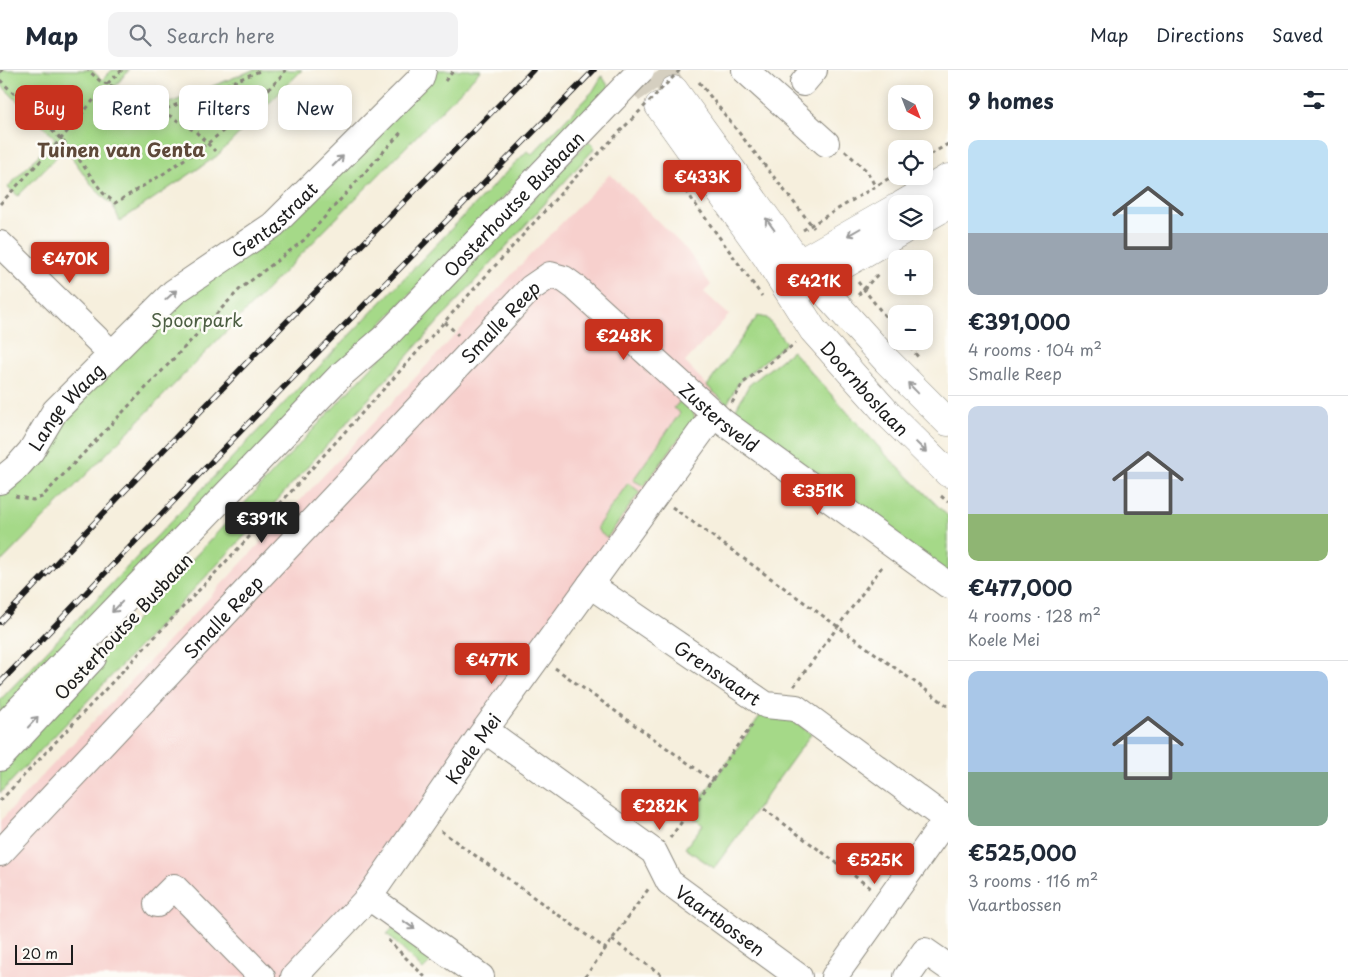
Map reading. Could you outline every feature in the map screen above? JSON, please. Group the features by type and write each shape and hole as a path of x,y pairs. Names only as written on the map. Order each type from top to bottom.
{"main road":[{"name":"Doornboslaan","path":"678,86 796,278 814,330 866,390 948,473"},
{"path":"919,195 948,178"},
{"path":"933,214 948,205"},
{"path":"796,278 888,214"},
{"path":"796,278 888,237"},
{"name":"Doornboslaan","path":"796,278 887,361 948,422"}],"street":[{"name":"Oosterhoutse Busbaan","path":"0,758 349,383 386,336 641,70"},
{"path":"745,70 826,144"},
{"name":"Gentastraat","path":"111,353 174,292 273,225 420,78 432,77"},
{"path":"0,244 111,353"},
{"name":"Zustersveld","path":"550,275 564,279 575,287 719,418 948,586"},
{"name":"Smalle Reep","path":"0,853 531,288 550,275"},
{"name":"Oosterhoutse Busbaan","path":"0,729 340,375 386,336"},
{"name":"Lange Waag","path":"7,488 17,468 31,451 55,411 111,353"},
{"name":"Koele Mei","path":"294,977 359,911 485,730 655,495 719,418"},
{"name":"Grensvaart","path":"590,585 772,706 796,708 947,818"},
{"name":"Vaartbossen","path":"485,730 654,852 669,882 799,977"},
{"path":"834,977 947,818"},
{"path":"157,904 174,888 262,977"},
{"path":"369,897 481,977"},
{"path":"907,977 925,951 948,967"}],"path":[{"path":"88,70 100,81 107,84"},
{"path":"0,204 61,139 107,84 122,70"},
{"path":"169,107 262,70"},
{"path":"0,80 73,151 102,193 115,203 163,174 208,143 237,120 285,73 284,70"},
{"path":"432,77 454,70"},
{"path":"0,801 275,510 562,191 632,119 678,86 811,224 888,179"},
{"path":"169,115 196,132 215,151"},
{"path":"7,488 33,500 42,497 240,288 304,240 406,127"},
{"path":"826,144 830,139 867,172 875,186"},
{"path":"933,153 948,144"},
{"path":"673,168 743,272"},
{"path":"719,418 743,383 798,342"},
{"path":"655,495 948,706"},
{"path":"586,977 612,940 659,863 713,781 836,627 896,547"},
{"path":"539,656 713,781"},
{"path":"764,810 888,901"},
{"path":"424,819 606,949"},
{"path":"385,937 425,977"},
{"path":"612,940 664,977"}],"shaded area":[{"path":"610,174 687,250 711,285 704,292 729,315 685,362 718,397 364,887 324,933 281,977 0,977 0,821 532,253"}],"green space":[{"path":"0,70 92,70 102,80 112,70 129,70 116,85 93,85 93,130 169,130 169,103 179,99 179,130 243,130 217,156 120,221 113,206 94,188 65,148 18,196 8,187 55,138 47,130 83,130 83,85 15,85 15,99 0,84"},
{"path":"253,70 302,70 287,85 278,85 278,94 268,104 268,85 215,85"},
{"name":"Spoorpark","path":"433,70 481,70 0,563 0,481 180,295"},
{"path":"602,76 609,87 0,721 0,700 527,151 532,154 593,91"},
{"path":"589,141 595,148 254,526 0,793 0,766 364,375"},
{"path":"758,316 767,318 786,343 739,382 727,404 707,386"},
{"path":"792,351 886,455 948,516 948,576 732,416 749,385"},
{"path":"682,399 693,411 697,425 687,439 680,437 644,486 633,480 680,413 674,408"},
{"path":"628,483 640,492 607,538 599,532 597,527"},
{"path":"763,712 784,713 811,734 714,868 685,848 703,825 689,815"},
{"path":"397,924 436,957 423,970 387,934"}],"tunnel":[{"path":"635,70 659,106"},
{"path":"660,70 674,90"}],"railway":[{"path":"0,622 255,354 533,70"},
{"path":"0,683 234,438 594,70"}],"district":[{"name":"Tuinen van Genta","path":"121,149"}]}
